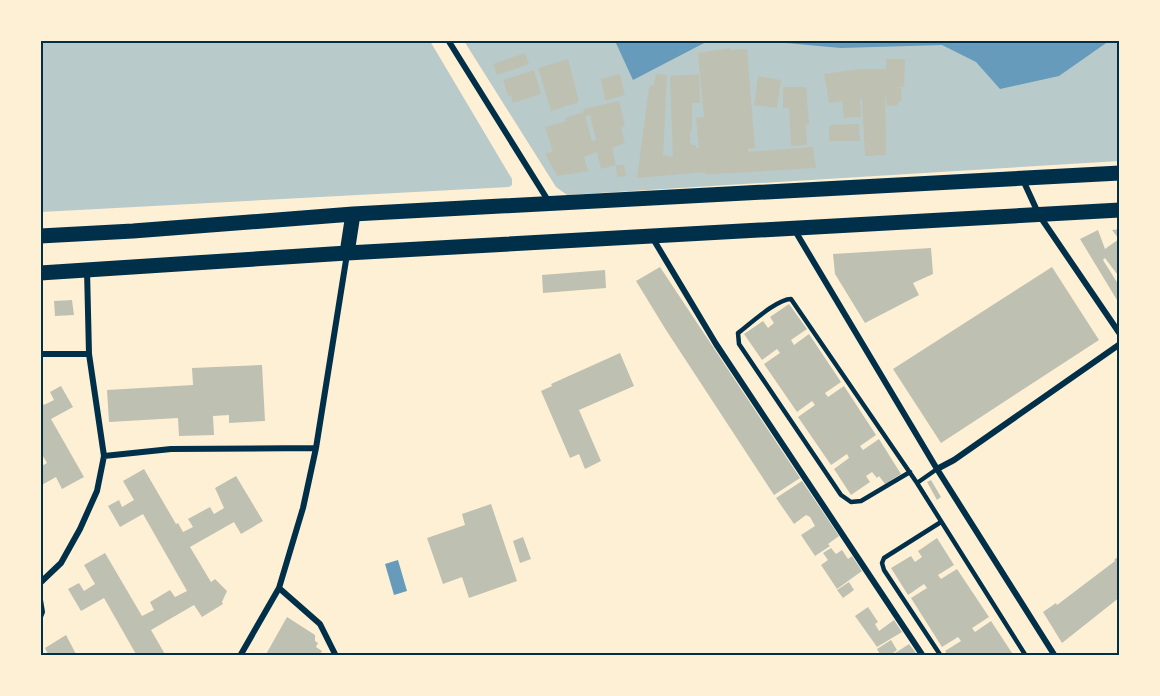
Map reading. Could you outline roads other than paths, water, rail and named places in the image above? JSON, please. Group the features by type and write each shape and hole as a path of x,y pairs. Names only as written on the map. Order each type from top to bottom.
{"main road":[{"path":"40,236 353,214 1119,173"},
{"path":"40,273 347,253 1119,210"},
{"path":"347,253 353,214"}],"street":[{"path":"448,40 550,203"},
{"path":"1023,179 1039,215 1119,334"},
{"path":"793,228 937,469 1055,656"},
{"path":"652,236 716,344 923,656"},
{"path":"240,656 279,588 303,508 316,448 347,253"},
{"path":"40,583 61,563 80,529 97,491 104,456 90,354 87,270"},
{"path":"937,469 954,460 1119,344"},
{"path":"40,354 90,354"},
{"path":"104,456 171,449 316,448"},
{"path":"279,588 320,624 336,656"},
{"path":"40,600 42,612 40,617"}],"lane":[{"path":"910,472 861,501 851,502 841,495 739,344 738,333 785,299 791,299 910,472 1026,656"},
{"path":"917,483 937,469"},
{"path":"940,656 882,563 884,558 941,522"}],"water":[{"path":"615,41 708,41 633,80"},
{"path":"764,41 1109,41 1059,76 1000,89 976,62 942,45 841,48"},
{"path":"398,560 407,591 394,595 385,564"}]}
